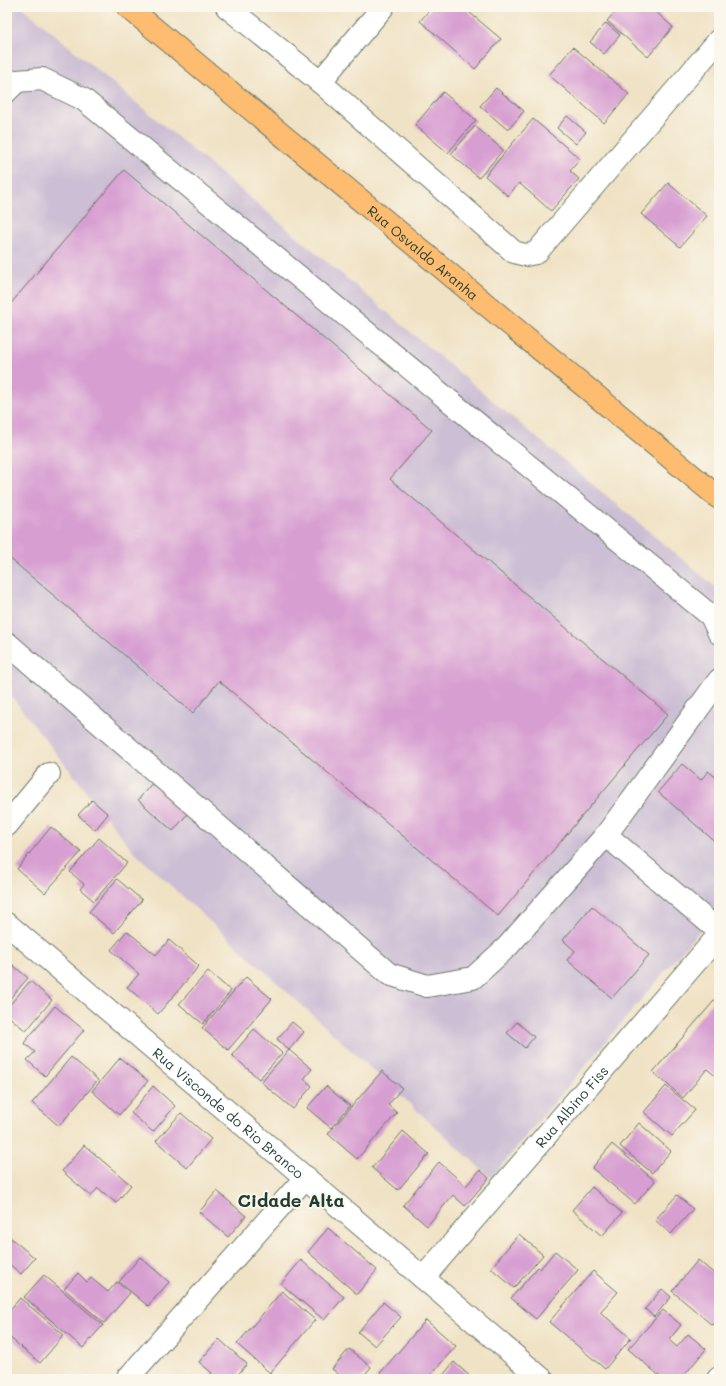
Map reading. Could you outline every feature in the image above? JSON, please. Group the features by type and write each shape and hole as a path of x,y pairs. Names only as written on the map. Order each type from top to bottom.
{"main road":[{"name":"Rua Osvaldo Aranha","path":"128,7 719,498"}],"street":[{"path":"227,7 320,82 514,252 525,255 536,253 719,40"},
{"path":"320,82 384,7"},
{"path":"7,91 17,81 42,79 83,99 711,616 719,633"},
{"path":"7,644 389,974 427,986 473,978 508,946 606,836 719,680"},
{"path":"7,825 49,774"},
{"path":"606,836 719,931"},
{"name":"Rua Visconde do Rio Branco","path":"7,924 542,1379"},
{"name":"Rua Albino Fiss","path":"423,1278 719,935"},
{"path":"127,1379 306,1177"}],"shaded area":[{"path":"7,7 22,7 719,590 719,907 491,1178 135,853 7,691"}],"building":[{"path":"432,7 463,7 501,39 475,69 420,21"},
{"path":"619,7 650,7 673,27 648,57 607,21"},
{"path":"606,23 620,35 604,54 590,42"},
{"path":"573,47 629,94 604,123 549,75"},
{"path":"496,88 524,111 508,130 480,106"},
{"path":"443,92 476,120 448,153 415,125"},
{"path":"567,116 586,132 576,144 557,128"},
{"path":"533,119 580,159 570,171 579,179 551,211 519,183 508,196 485,176"},
{"path":"475,126 503,150 479,178 451,154"},
{"path":"124,170 432,430 390,479 668,714 498,916 219,681 193,713 7,556 7,308"},
{"path":"668,183 707,216 680,247 641,214"},
{"path":"682,764 701,780 708,771 719,780 719,845 658,792"},
{"path":"153,782 189,812 173,831 138,800"},
{"path":"92,800 108,814 95,830 78,815"},
{"path":"51,827 81,852 45,893 17,869"},
{"path":"99,838 127,863 94,901 80,889 84,884 70,872"},
{"path":"117,879 142,900 114,933 89,912"},
{"path":"592,906 649,955 612,998 567,960 575,951 563,940"},
{"path":"127,931 156,955 169,940 199,966 158,1014 127,987 139,974 111,950"},
{"path":"7,960 28,978 7,1002"},
{"path":"208,971 231,991 203,1024 179,1004"},
{"path":"246,977 272,999 228,1050 202,1028"},
{"path":"30,981 52,1000 26,1031 7,1015 7,1008"},
{"path":"719,995 719,1079 707,1069 683,1098 653,1072"},
{"path":"55,1006 84,1030 45,1076 27,1060 35,1052 24,1043"},
{"path":"292,1022 304,1032 289,1050 277,1039"},
{"path":"517,1022 534,1037 525,1048 507,1033"},
{"path":"254,1029 282,1053 259,1079 232,1055"},
{"path":"289,1050 312,1069 304,1079 312,1086 293,1109 261,1082"},
{"path":"71,1057 98,1080 59,1126 32,1103"},
{"path":"120,1058 148,1081 119,1115 92,1091"},
{"path":"382,1071 402,1088 388,1105 397,1113 357,1159 328,1134"},
{"path":"153,1086 175,1106 153,1132 131,1113"},
{"path":"326,1086 350,1106 331,1128 307,1108"},
{"path":"666,1086 695,1110 672,1136 644,1112"},
{"path":"181,1113 211,1139 187,1168 156,1141"},
{"path":"639,1123 671,1151 652,1173 620,1146"},
{"path":"403,1131 429,1154 398,1190 372,1168"},
{"path":"612,1144 655,1181 635,1204 592,1168"},
{"path":"84,1145 131,1185 116,1203 98,1188 91,1196 62,1171"},
{"path":"439,1162 466,1186 480,1170 489,1178 465,1206 453,1195 427,1226 403,1205"},
{"path":"592,1187 622,1213 602,1236 572,1210"},
{"path":"217,1191 246,1216 228,1237 199,1212"},
{"path":"677,1195 693,1209 671,1234 655,1220"},
{"path":"328,1228 377,1270 357,1294 308,1252"},
{"path":"519,1234 543,1255 514,1288 491,1268"},
{"path":"7,1235 35,1258 21,1274 7,1262"},
{"path":"555,1251 578,1270 536,1319 511,1298 538,1267 540,1269"},
{"path":"140,1257 169,1282 148,1306 119,1282"},
{"path":"301,1260 344,1297 324,1320 281,1284"},
{"path":"698,1260 719,1278 719,1316 712,1325 672,1291"},
{"path":"593,1271 618,1292 600,1312 631,1338 605,1369 549,1322"},
{"path":"78,1273 87,1282 91,1278 108,1292 117,1282 130,1293 104,1323 64,1289"},
{"path":"44,1275 103,1325 83,1348 24,1297"},
{"path":"662,1289 671,1297 654,1317 645,1309"},
{"path":"282,1291 315,1320 270,1373 237,1344"},
{"path":"20,1298 64,1335 40,1363 7,1335 7,1313"},
{"path":"383,1302 401,1317 375,1346 358,1332"},
{"path":"663,1310 681,1325 669,1340 677,1347 688,1334 706,1349 681,1379 663,1379 628,1349"},
{"path":"426,1320 456,1346 427,1379 375,1379"},
{"path":"219,1339 247,1364 234,1379 207,1379 212,1373 199,1362"},
{"path":"349,1349 371,1367 361,1379 344,1379 332,1369"},
{"path":"454,1362 473,1379 440,1379"}],"district":[{"name":"Cidade Alta","path":"291,1200"}]}
